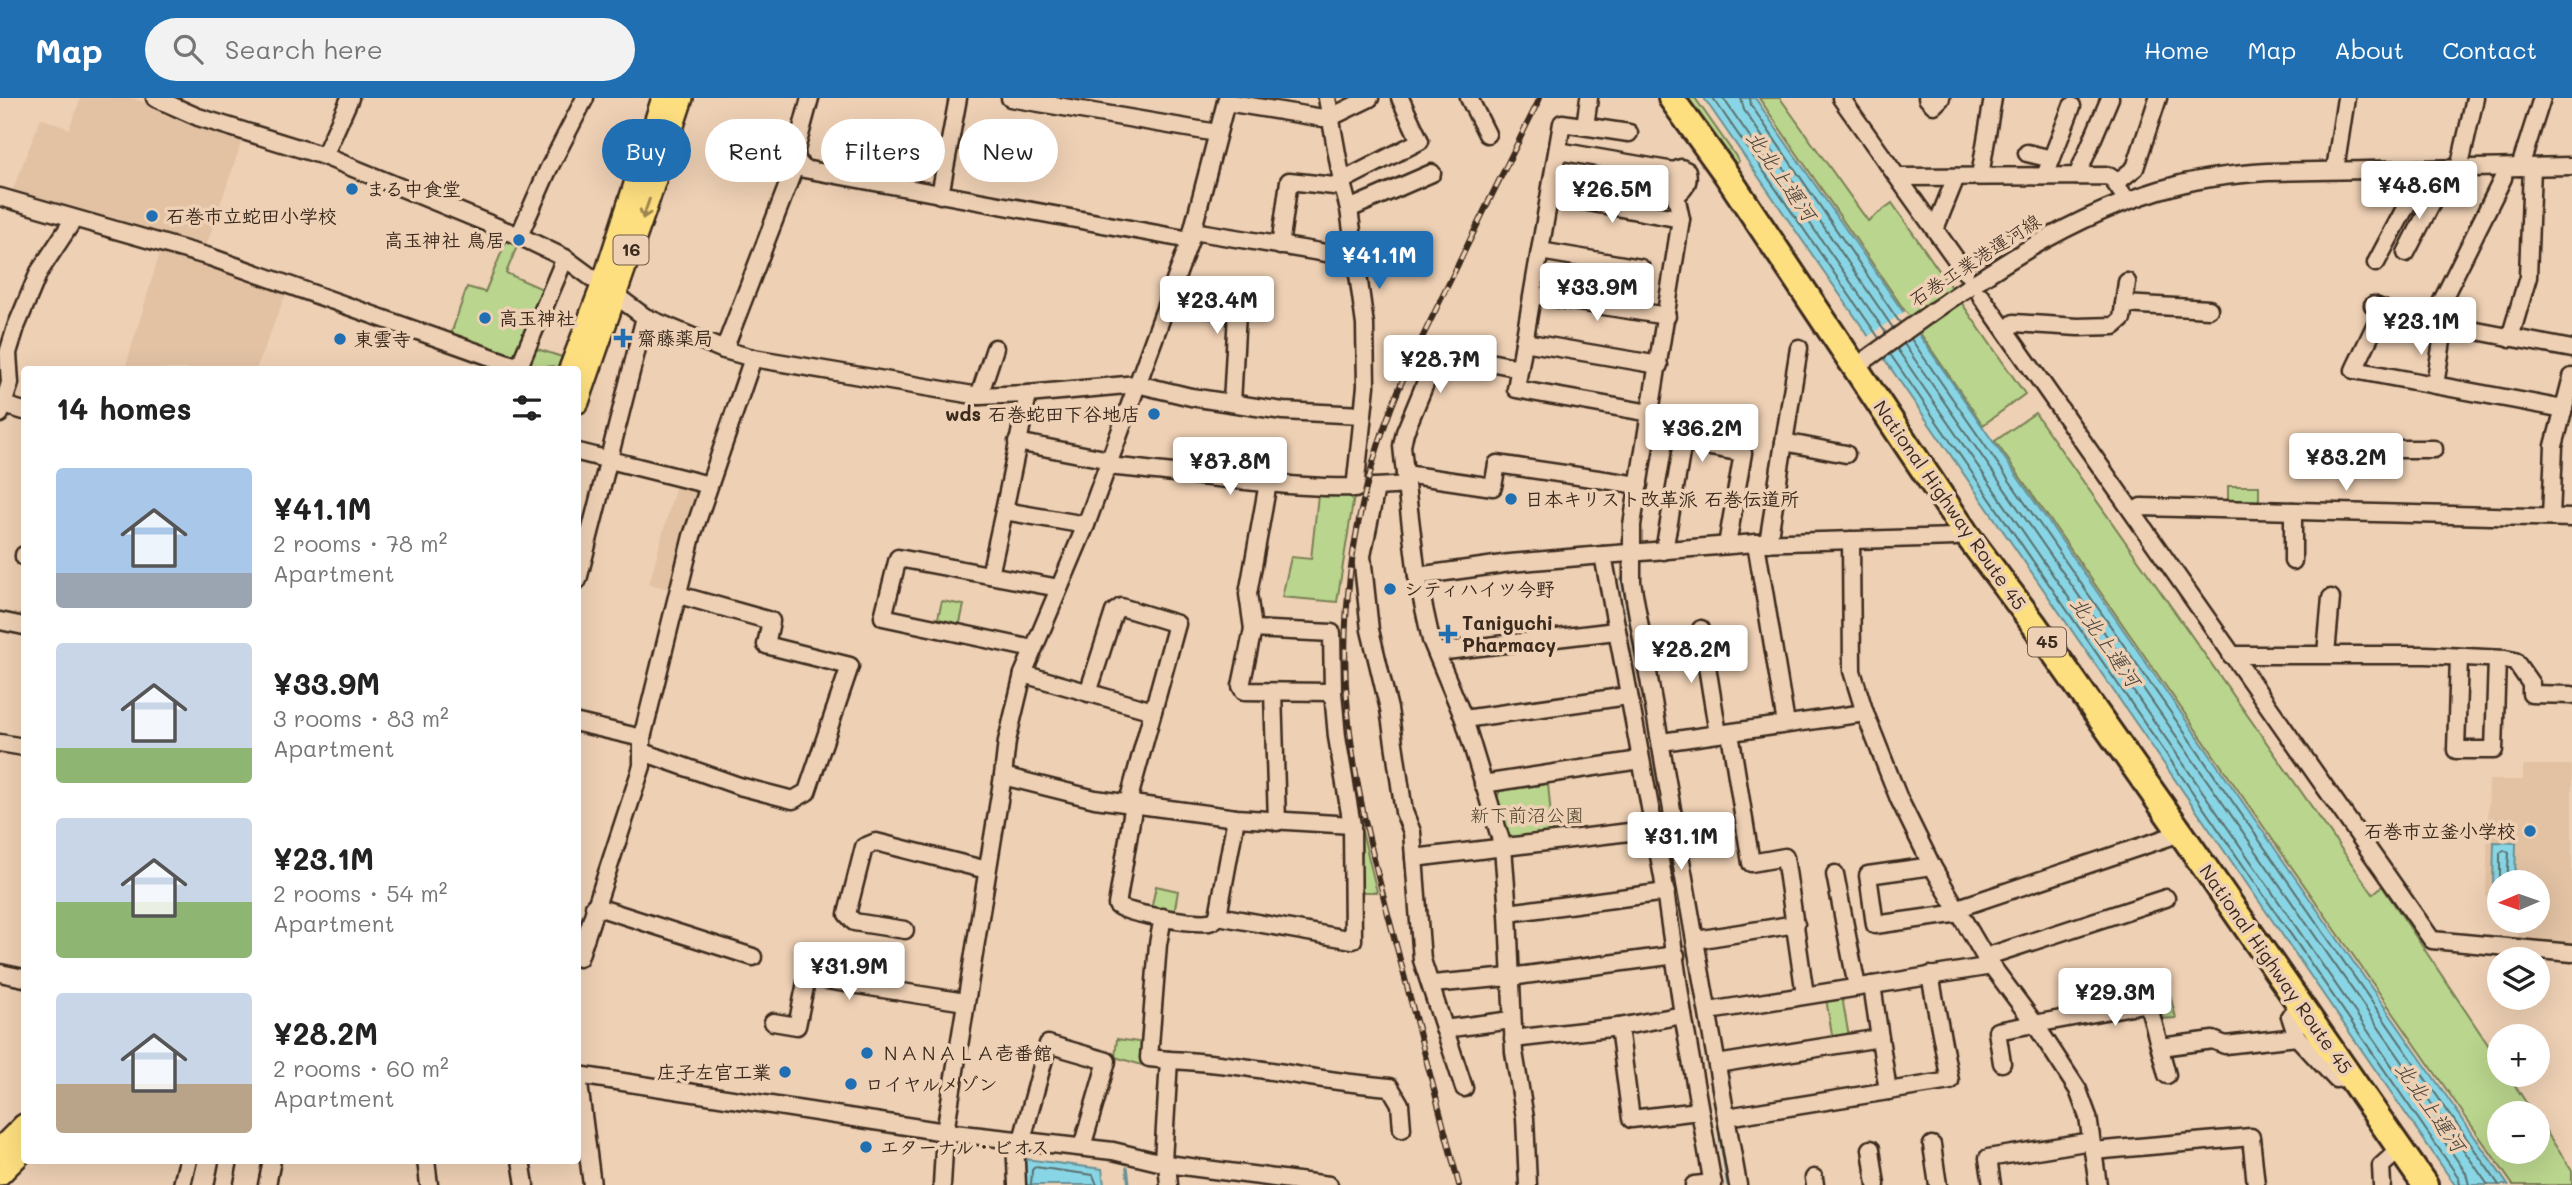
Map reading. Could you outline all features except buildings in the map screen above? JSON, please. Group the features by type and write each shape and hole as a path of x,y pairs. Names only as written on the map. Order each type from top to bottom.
{"highway":[{"name":"National Highway Route 45","path":"1671,98 1862,362 1966,535 2033,623 2425,1185"}],"main road":[{"name":"16","path":"581,390 663,98"},
{"name":"16","path":"571,366 608,291 682,98"},
{"path":"0,1149 21,1128"},
{"path":"0,1174 21,1153"}],"street":[{"path":"155,98 179,103 324,156 519,236 565,258 645,317 724,350 753,358 979,396 1137,384 1191,397 1283,411 1362,415"},
{"path":"324,156 350,98"},
{"path":"519,236 548,170 585,98"},
{"path":"804,119 810,98"},
{"path":"940,195 958,98"},
{"path":"1010,98 1217,133"},
{"path":"1327,98 1349,209 1365,324 1367,361 1355,489"},
{"path":"942,1185 945,1132 965,1002 1007,741 1023,674 1086,525 1191,236 1227,100 1323,118 1331,117 1370,98"},
{"path":"1280,246 1289,181 1342,184 1420,141 1400,98"},
{"path":"1469,98 1487,134"},
{"path":"1585,126 1589,98"},
{"path":"1927,98 1934,105 1941,98"},
{"path":"1980,176 1993,98"},
{"path":"2077,176 2110,98"},
{"path":"2117,182 2135,168 2158,98"},
{"path":"2335,170 2346,98"},
{"path":"2406,253 2445,177 2452,169 2475,98"},
{"path":"2510,338 2528,277 2519,167 2542,98"},
{"path":"1846,100 1965,272"},
{"path":"2045,176 2072,107"},
{"path":"1629,132 1562,123 1516,389 1650,413"},
{"path":"1558,151 1674,171 1672,177 1681,219 1632,525 1632,582 1738,1185"},
{"path":"2026,153 2052,159"},
{"name":"石巻工業港運河線","path":"1862,362 1986,275 2052,234 2127,201 2205,179 2267,172 2572,166"},
{"path":"2435,385 2436,332 2503,178 2519,167"},
{"path":"2376,263 2420,180 2419,169"},
{"path":"807,170 940,195 1191,236 1356,258"},
{"path":"1349,209 1432,173"},
{"path":"1899,177 2110,176 2117,182 2127,201"},
{"path":"1935,229 1956,177"},
{"path":"724,350 788,182"},
{"path":"1550,195 1681,219"},
{"path":"0,197 210,257 513,366"},
{"path":"21,411 1,408 10,383 8,354 39,272 74,219"},
{"path":"1540,251 1641,268"},
{"path":"520,366 565,258"},
{"path":"2006,331 2014,323 2114,326 2122,319 2127,282"},
{"path":"1533,295 1667,316"},
{"path":"1981,296 2432,940 2572,953"},
{"path":"1168,298 1186,306 1237,313 1232,403"},
{"path":"2124,304 2209,309"},
{"path":"2564,409 2354,370 2378,307 2436,332 2466,329 2572,349"},
{"path":"581,568 645,317"},
{"path":"1524,342 1658,365"},
{"path":"979,396 995,348"},
{"path":"1786,724 1762,543 1784,442 1799,348"},
{"path":"1520,368 1444,353 1437,355 1405,432 1402,446 1417,576 1431,640 1464,719 1503,847 1513,1039 1525,1118 1528,1185"},
{"path":"581,951 642,766 643,745 692,536 753,358"},
{"path":"2551,517 2554,446 2572,377"},
{"path":"990,575 1028,394"},
{"path":"1017,442 1109,463 1268,483 1355,489 1376,488 1405,480 1493,487 1497,464 1639,485"},
{"path":"1664,551 1683,442 1743,453 1727,545"},
{"path":"1784,442 1846,454"},
{"path":"2376,449 2434,449"},
{"path":"581,453 709,485"},
{"path":"1268,483 1248,594 1253,629 1241,686 1244,691 1333,692"},
{"path":"1376,488 1364,545 1370,630 1389,709 1404,812 1412,832 1422,960 1464,1088"},
{"path":"2133,512 2141,507 2572,518"},
{"path":"1004,511 1086,525"},
{"path":"2293,511 2293,561"},
{"path":"1417,576 1510,563 1631,552 1762,543 1966,535"},
{"path":"1851,540 1852,671 1865,713 1899,799 1932,866 1989,961 2078,1090 2088,1117 2098,1185"},
{"path":"1602,555 1666,892 1683,1015 1713,1184 1694,1185"},
{"path":"1033,649 883,617 898,558 1059,588"},
{"path":"581,730 643,745 739,786 793,800 807,792 850,666 766,645 771,621 679,595"},
{"path":"2326,654 2331,598"},
{"path":"1088,693 1114,612 1121,607 1177,624 1131,803 1117,905 1122,910 1206,922 1214,920 1218,916 1236,818"},
{"path":"0,621 21,625"},
{"path":"1218,916 1353,940 1352,825 1337,737 1332,634 1253,629"},
{"path":"1701,629 1751,863 1785,857 1805,995"},
{"path":"1437,652 1616,631"},
{"path":"2231,655 2326,654 2515,661 2531,684 2531,694 2572,695"},
{"path":"2459,657 2456,750 2494,750 2497,659"},
{"path":"1023,674 1153,711"},
{"path":"1273,692 1277,822"},
{"path":"1464,719 1628,696"},
{"path":"1661,742 1865,713"},
{"path":"0,743 21,746"},
{"path":"1483,784 1640,760"},
{"path":"1003,776 1096,799 1236,818 1352,825"},
{"path":"1414,858 1654,829"},
{"path":"1932,866 1868,875 1875,925 1959,910 2181,833"},
{"path":"905,930 854,922 847,914 864,847 876,842 987,870"},
{"path":"1835,874 1880,1038 1888,1091"},
{"path":"1508,913 1666,892"},
{"path":"1709,1011 1930,975 1989,961 2166,898"},
{"path":"594,906 753,957"},
{"path":"1163,917 1158,944 1149,1058 1259,1068 1296,1077 1390,1087 1400,1104 1402,1129"},
{"path":"1696,940 1796,924"},
{"path":"1432,984 1510,977 1676,955"},
{"path":"0,973 21,977"},
{"path":"1727,1117 1950,1081 1930,975"},
{"path":"773,1022 797,1026 807,977 965,1002"},
{"path":"2002,1063 1997,1031 2148,1003 2167,1075"},
{"path":"2302,1007 2290,1016 2297,1037 2336,1079 2350,1076"},
{"path":"1513,1039 1619,1027 1683,1015"},
{"path":"1444,1029 1512,1020"},
{"path":"1619,1027 1630,1119 1699,1111"},
{"path":"2161,1047 2213,1040 2225,1045 2297,1037"},
{"path":"1717,1064 1880,1038"},
{"path":"1017,1185 1018,1140 1048,1044 1107,1061 1082,1147"},
{"path":"1169,1060 1165,1163 1169,1185"},
{"path":"581,1075 945,1132 1082,1147 1280,1182 1329,1185"},
{"path":"581,1099 592,1185"},
{"path":"1992,1185 1988,1158 2092,1146 2251,1136 2256,1185"},
{"path":"1932,1145 1938,1185"},
{"path":"1871,1149 1876,1185"},
{"path":"2382,1185 2381,1166 2400,1149"},
{"path":"182,1185 187,1164"},
{"path":"224,1185 228,1164"},
{"path":"267,1185 271,1164"},
{"path":"426,1164 429,1185"},
{"path":"522,1164 525,1185"}],"shaded area":[{"name":"石巻市立蛇田小学校","path":"81,98 132,98 243,138 201,261 287,291 257,366 126,366 161,249 11,194 41,118 69,129"},
{"path":"677,481 703,487 676,591 649,584"},
{"name":"石巻市立釜小学校","path":"2523,765 2572,765 2572,950 2519,946 2518,933 2550,933 2550,870 2487,870 2486,897 2489,780 2523,780"}],"green space":[{"path":"1679,98 1695,98 1739,161 1730,172"},
{"path":"1759,98 1780,98 1868,221 1892,203 2025,394 1983,425"},
{"path":"507,239 518,244 506,273 547,291 520,363 450,337 467,287 485,292"},
{"path":"534,348 562,357 559,366 527,365"},
{"path":"2035,413 2373,894 2382,886 2487,1043 2487,1087 2516,1087 2525,1101 2487,1101 2487,1148 1995,441"},
{"path":"2228,486 2259,486 2259,499 2254,505 2228,504"},
{"path":"1318,495 1354,496 1337,602 1282,597 1291,557 1311,559"},
{"path":"942,601 964,605 959,627 937,622"},
{"name":"新下前沼公園","path":"1548,784 1553,837 1513,843 1508,838 1497,797 1500,791"},
{"path":"1361,827 1377,892 1360,892"},
{"path":"1156,886 1178,891 1174,914 1151,910"},
{"path":"2170,995 2176,1018 2160,1019 2155,999"},
{"path":"1842,997 1849,1037 1833,1040 1826,999"},
{"path":"1117,1039 1146,1043 1145,1066 1115,1057"},
{"path":"2550,1137 2572,1171 2572,1185 2513,1185 2498,1164 2550,1164"}],"water":[{"name":"北北上運河","path":"1704,98 1755,98 2487,1155 2487,1164 2493,1164 2508,1185 2455,1185"},
{"path":"2494,842 2516,843 2515,870 2493,870"},
{"path":"1025,1159 1102,1169 1104,1185 1025,1185"}],"pier":[{"path":"1905,311 1921,333 1881,361 1866,338"}],"waterway":[{"path":"1622,579 1647,714"},
{"path":"1706,1049 1728,1185"},
{"path":"1127,1168 1129,1185"}],"railway":[{"path":"1459,1185 1361,803 1348,712 1345,644 1347,609 1362,506 1387,420 1421,341 1540,98"}],"place":[{"name":"まる中食堂","path":"352,189"},
{"name":"石巻市立蛇田小学校","path":"152,216"},
{"name":"高玉神社 鳥居","path":"519,240"},
{"name":"高玉神社","path":"485,318"},
{"name":"齋藤薬局","path":"623,338"},
{"name":"東雲寺","path":"340,339"},
{"name":"wds 石巻蛇田下谷地店","path":"1154,414"},
{"name":"日本キリスト改革派 石巻伝道所","path":"1511,499"},
{"name":"シティハイツ今野","path":"1390,589"},
{"name":"Taniguchi Pharmacy","path":"1448,634"},
{"name":"石巻市立釜小学校","path":"2530,831"},
{"name":"ＮＡＮＡＬＡ壱番館","path":"867,1053"},
{"name":"庄子左官工業","path":"785,1072"},
{"name":"ロイヤルメゾン","path":"851,1084"},
{"name":"エターナル・ビオス","path":"866,1147"}]}
